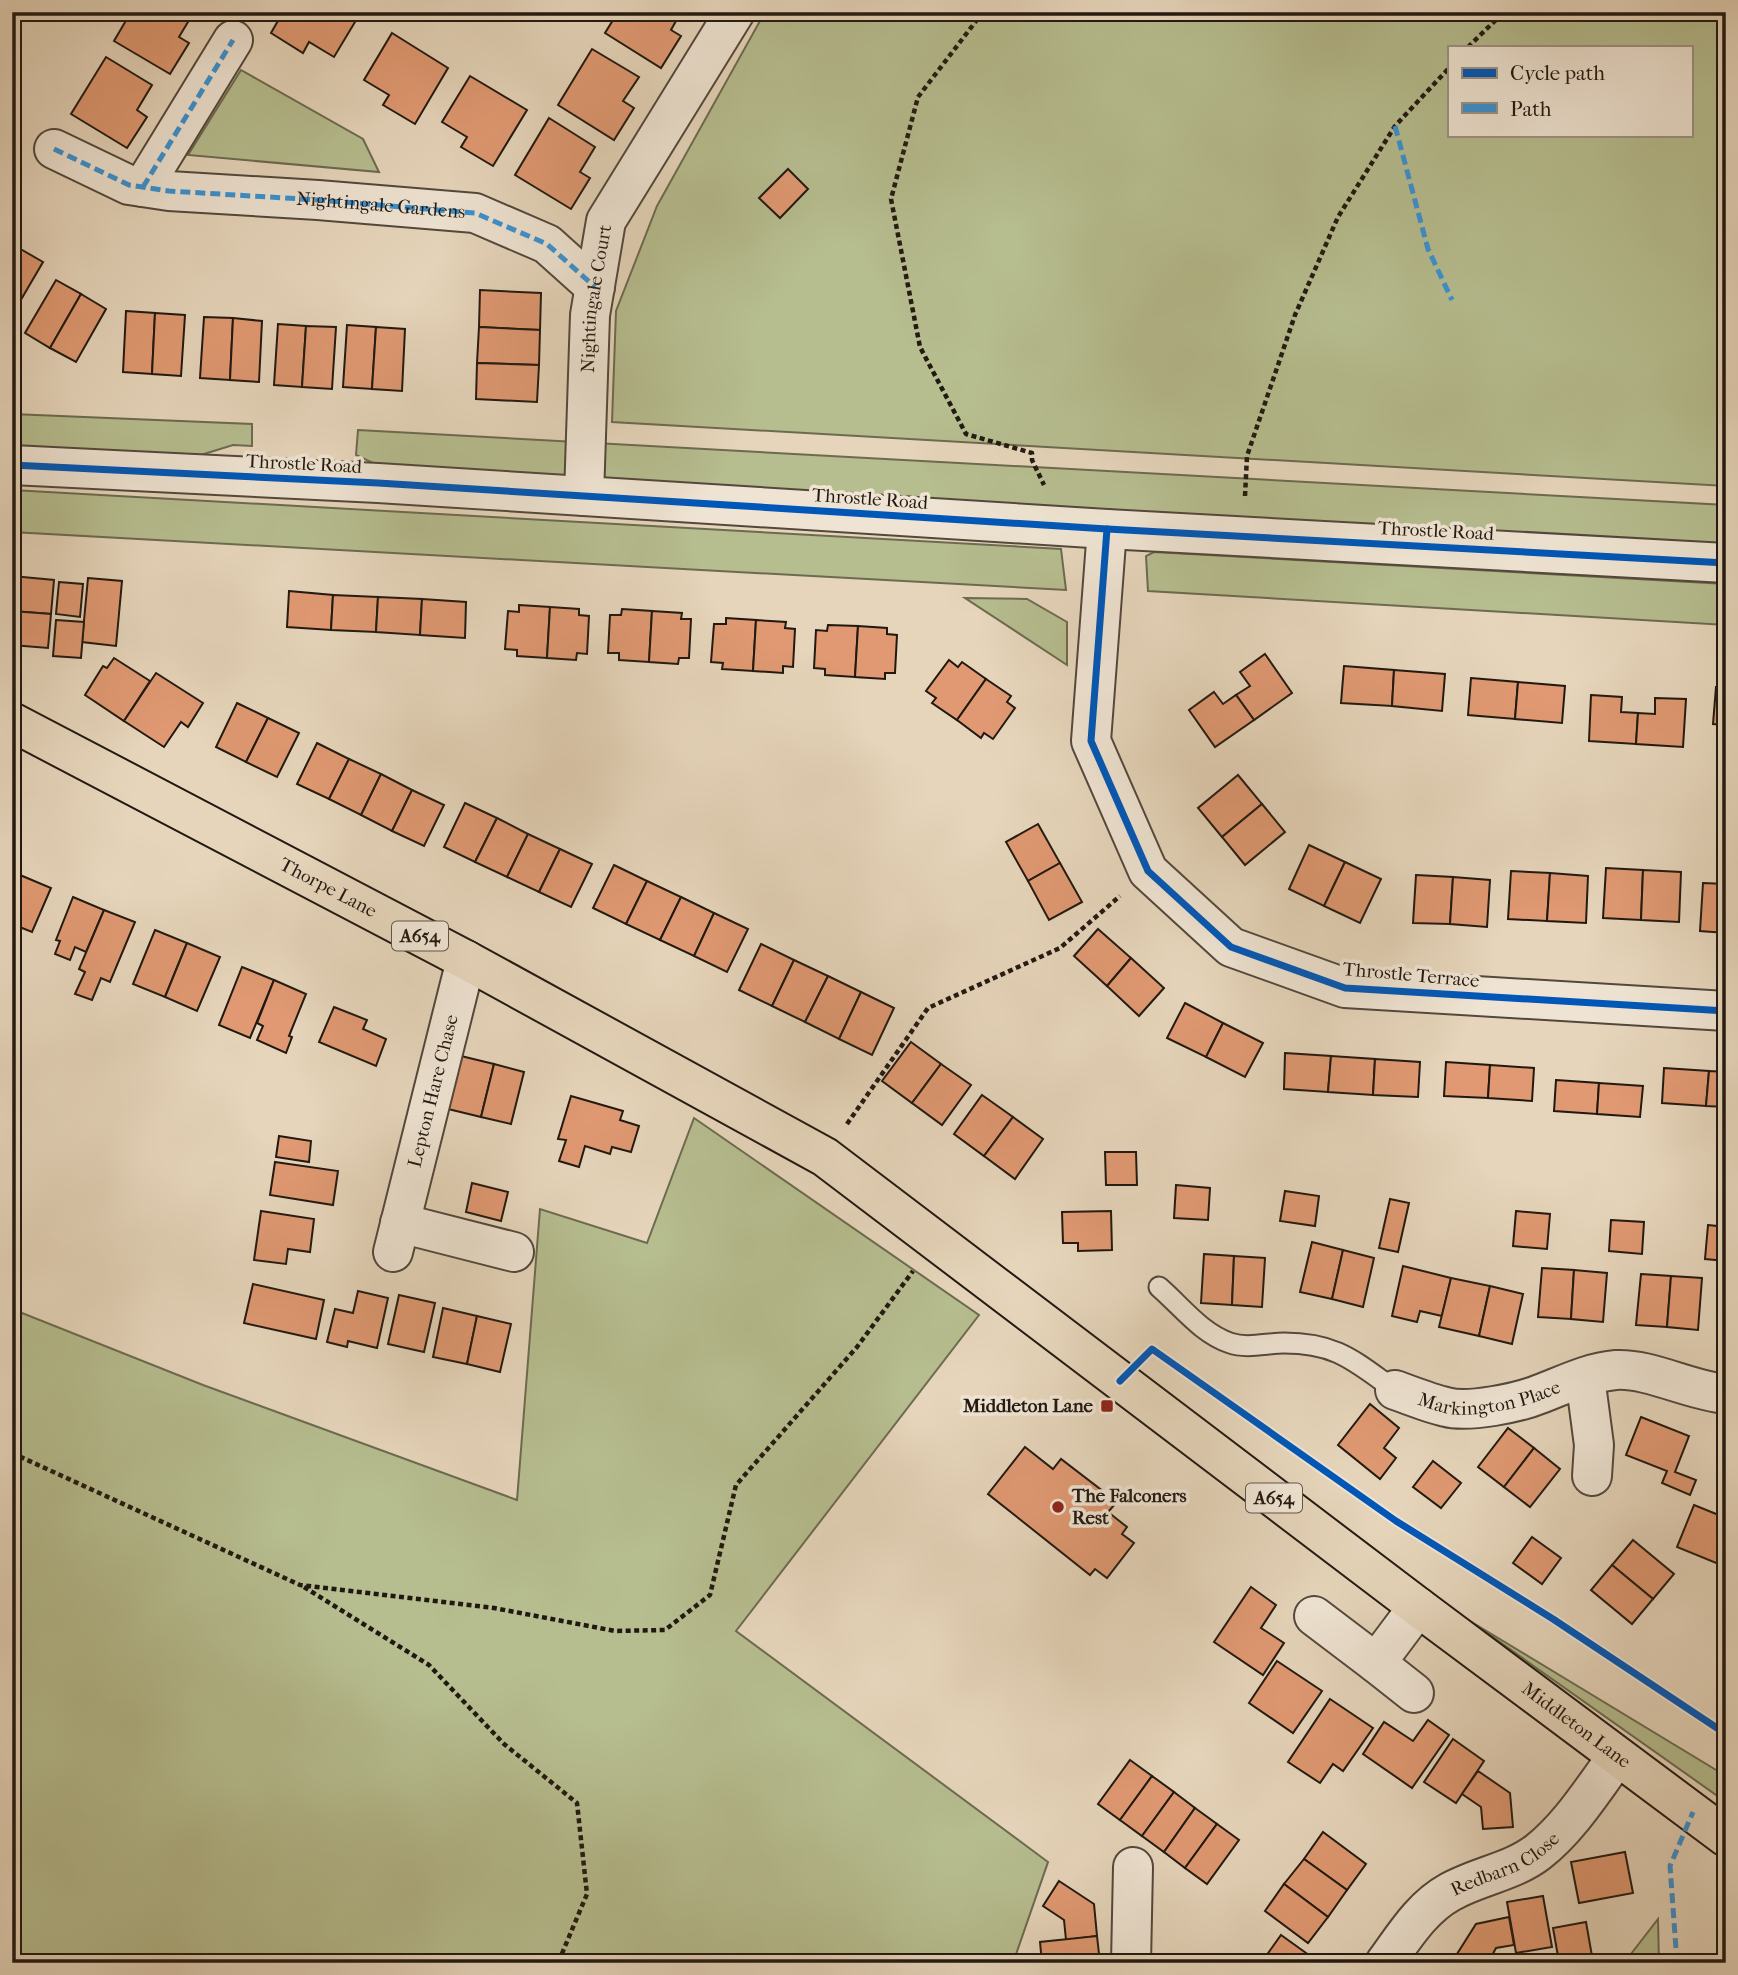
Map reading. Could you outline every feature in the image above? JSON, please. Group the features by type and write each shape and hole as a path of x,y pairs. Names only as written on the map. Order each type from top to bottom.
{"main road":[{"name":"Thorpe Lane","path":"12,722 466,960 825,1157"},
{"name":"Middleton Lane","path":"825,1157 1726,1837"}],"street":[{"name":"Nightingale Court","path":"584,496 590,315 606,221 735,12"},
{"path":"143,187 233,40"},
{"name":"Nightingale Gardens","path":"54,149 129,185 169,191 475,213 547,244 595,287"},
{"name":"Throstle Road","path":"12,465 378,483 1064,527 1726,563"},
{"name":"Throstle Terrace","path":"1107,529 1091,741 1148,871 1231,947 1345,988 1726,1011"},
{"name":"Lepton Hare Chase","path":"466,960 397,1237 514,1252"},
{"name":"Markington Place","path":"1395,1390 1448,1408 1488,1407 1532,1397 1585,1377 1618,1370 1726,1394"},
{"name":"Markington Place","path":"1585,1377 1594,1445 1592,1476"},
{"path":"1376,1663 1418,1607"},
{"path":"1314,1616 1414,1693"},
{"name":"Redbarn Close","path":"1385,1963 1418,1917 1449,1892 1508,1869 1538,1852 1566,1824 1617,1757"},
{"path":"1131,1963 1133,1867"}],"lane":[{"path":"1159,1287 1197,1323 1223,1340 1241,1346 1304,1344 1337,1351 1395,1390"}],"path":[{"path":"983,12 918,97 891,198 920,347 943,391 966,434 1032,453 1032,460 1064,527"},
{"path":"1469,46 1504,12"},
{"path":"1243,536 1247,456 1295,315 1338,217 1395,126 1448,69"},
{"path":"825,1157 928,1009 1060,948 1148,871"},
{"path":"300,1585 494,1608 615,1631 665,1630 710,1595 736,1485 857,1346 935,1240"},
{"path":"12,1453 300,1585 429,1665 504,1744 577,1803 587,1894 558,1963"}],"green space":[{"path":"765,12 1726,12 1726,486 612,422 616,311 657,206"},
{"path":"241,70 363,139 379,172 188,155"},
{"path":"12,414 252,424 252,446 233,445 175,463 12,453"},
{"path":"358,430 1726,505 1726,545 396,474 356,455"},
{"path":"12,490 1061,549 1066,590 12,532"},
{"path":"1154,552 1726,584 1726,625 1148,591 1146,556"},
{"path":"965,598 1027,599 1067,622 1067,665"},
{"path":"694,1118 979,1315 736,1631 1048,1862 1013,1963 12,1963 12,1309 203,1385 517,1500 540,1209 647,1243"},
{"path":"1470,1621 1726,1776 1726,1802"},
{"path":"1658,1919 1659,1963 1624,1963"}],"building":[{"path":"131,12 194,12 179,37 189,43 170,74 114,41"},
{"path":"283,12 361,12 334,57 309,42 303,53 271,33"},
{"path":"618,12 681,12 671,30 681,36 661,68 605,33"},
{"path":"392,33 448,68 415,124 383,105 389,95 364,80"},
{"path":"592,49 639,77 623,101 634,108 614,140 558,105"},
{"path":"106,57 152,85 137,110 147,117 127,148 71,114"},
{"path":"470,76 527,110 493,166 461,147 467,137 442,122"},
{"path":"549,118 595,147 580,172 590,178 571,209 515,175"},
{"path":"788,169 808,189 780,218 759,198"},
{"path":"17,247 43,262 12,315 12,256"},
{"path":"56,280 81,294 50,348 25,333"},
{"path":"480,290 541,293 540,330 479,327"},
{"path":"81,294 106,309 76,362 50,348"},
{"path":"126,311 155,313 152,374 123,372"},
{"path":"155,313 185,315 181,376 152,374"},
{"path":"204,317 233,318 230,380 200,378"},
{"path":"233,318 262,321 259,382 230,380"},
{"path":"278,324 306,326 302,387 274,385"},
{"path":"347,325 376,327 372,389 343,387"},
{"path":"306,326 336,327 332,389 302,387"},
{"path":"376,327 405,329 402,391 372,389"},
{"path":"479,327 540,330 539,365 477,363"},
{"path":"477,363 539,365 537,402 476,399"},
{"path":"12,576 54,580 51,614 12,611"},
{"path":"88,578 122,581 116,646 82,642"},
{"path":"59,582 83,584 80,617 56,614"},
{"path":"289,591 333,595 331,630 287,627"},
{"path":"333,595 378,597 376,632 331,630"},
{"path":"378,597 422,599 420,635 376,632"},
{"path":"422,599 466,602 465,638 420,635"},
{"path":"519,605 550,607 547,658 517,656 517,650 505,649 508,611 519,612"},
{"path":"550,607 579,609 579,615 589,616 587,654 577,653 576,660 547,658"},
{"path":"622,609 652,611 649,662 619,660 619,653 608,653 610,615 621,615"},
{"path":"12,611 51,614 48,648 12,645"},
{"path":"652,611 682,613 681,619 691,619 689,658 679,658 678,664 649,662"},
{"path":"726,618 756,620 753,671 722,669 723,663 711,662 714,624 726,624"},
{"path":"56,620 84,622 81,658 53,656"},
{"path":"756,620 786,622 785,628 795,629 793,667 783,666 783,673 753,671"},
{"path":"828,625 858,626 855,677 825,675 825,669 814,668 816,630 827,631"},
{"path":"858,626 887,628 887,634 897,635 895,673 885,673 885,679 855,677"},
{"path":"1265,654 1292,693 1254,720 1236,695 1250,686 1240,672"},
{"path":"114,658 150,681 124,721 85,695 103,666 107,668"},
{"path":"949,660 958,667 962,662 986,679 957,720 932,703 936,698 926,691"},
{"path":"1344,666 1394,670 1392,706 1341,703"},
{"path":"1394,670 1445,674 1442,711 1392,706"},
{"path":"156,673 203,703 188,727 181,722 164,747 124,721"},
{"path":"1471,678 1518,682 1515,719 1468,715"},
{"path":"986,679 1011,696 1007,702 1015,708 993,739 984,733 981,738 957,720"},
{"path":"1518,682 1565,686 1562,723 1515,719"},
{"path":"1716,687 1726,687 1726,725 1713,724"},
{"path":"1214,692 1223,704 1236,695 1254,720 1215,747 1189,710"},
{"path":"1591,695 1622,697 1621,712 1638,713 1636,744 1589,741"},
{"path":"1655,698 1686,699 1683,747 1636,744 1638,713 1655,714"},
{"path":"237,703 268,718 246,762 216,747"},
{"path":"268,718 299,733 277,777 246,762"},
{"path":"317,743 349,759 329,799 297,784"},
{"path":"349,759 381,774 361,815 329,799"},
{"path":"381,774 412,790 392,831 361,815"},
{"path":"1238,775 1262,804 1222,837 1198,808"},
{"path":"412,790 444,805 424,846 392,831"},
{"path":"465,803 497,818 475,862 444,847"},
{"path":"1262,804 1285,832 1245,865 1222,837"},
{"path":"497,818 528,834 507,877 475,862"},
{"path":"1038,824 1060,863 1028,881 1006,842"},
{"path":"528,834 560,849 539,892 507,877"},
{"path":"1309,845 1345,862 1324,906 1289,889"},
{"path":"560,849 592,864 571,907 539,892"},
{"path":"1345,862 1381,879 1360,923 1324,906"},
{"path":"1060,863 1082,902 1049,920 1028,881"},
{"path":"614,865 647,881 626,924 593,908"},
{"path":"1606,868 1643,870 1641,920 1603,918"},
{"path":"1643,870 1681,872 1679,922 1641,920"},
{"path":"1511,871 1550,873 1547,921 1508,919"},
{"path":"12,872 20,875 12,894"},
{"path":"1550,873 1588,876 1586,923 1547,921"},
{"path":"20,875 51,888 32,932 12,924 12,894"},
{"path":"1416,875 1453,877 1450,924 1413,923"},
{"path":"1453,877 1490,880 1487,927 1450,924"},
{"path":"647,881 681,897 660,940 626,924"},
{"path":"1703,883 1726,884 1726,933 1700,931"},
{"path":"73,897 104,910 86,952 75,947 70,960 55,954 60,941 56,940"},
{"path":"681,897 714,913 694,956 660,940"},
{"path":"104,910 135,922 110,982 101,978 92,1000 75,994 85,972 79,969"},
{"path":"714,913 748,929 727,972 694,956"},
{"path":"1098,929 1131,958 1107,986 1074,956"},
{"path":"155,930 187,943 165,997 133,984"},
{"path":"187,943 220,957 197,1011 165,997"},
{"path":"761,944 794,960 772,1006 739,990"},
{"path":"1131,958 1164,988 1139,1016 1107,986"},
{"path":"794,960 828,976 805,1022 772,1006"},
{"path":"242,967 274,980 250,1038 219,1025"},
{"path":"828,976 861,992 839,1039 805,1022"},
{"path":"274,980 306,994 289,1036 292,1037 286,1053 257,1040 263,1026 257,1023"},
{"path":"861,992 894,1008 872,1055 839,1039"},
{"path":"1185,1003 1223,1023 1206,1057 1167,1038"},
{"path":"334,1007 367,1020 363,1029 386,1039 376,1066 319,1042"},
{"path":"1223,1023 1263,1043 1245,1077 1206,1057"},
{"path":"911,1042 941,1064 912,1103 882,1081"},
{"path":"1285,1053 1331,1056 1328,1092 1284,1089"},
{"path":"461,1056 494,1064 481,1117 448,1109"},
{"path":"1331,1056 1375,1059 1373,1095 1328,1092"},
{"path":"1375,1059 1420,1062 1418,1097 1373,1095"},
{"path":"1446,1062 1490,1065 1488,1098 1444,1096"},
{"path":"494,1064 524,1072 511,1124 481,1117"},
{"path":"941,1064 971,1085 942,1125 912,1103"},
{"path":"1490,1065 1534,1068 1532,1101 1488,1098"},
{"path":"1664,1068 1709,1071 1706,1106 1662,1103"},
{"path":"1709,1071 1726,1072 1726,1107 1706,1106"},
{"path":"1556,1080 1599,1083 1597,1114 1554,1111"},
{"path":"1599,1083 1643,1086 1640,1117 1597,1114"},
{"path":"982,1095 1013,1117 984,1156 954,1134"},
{"path":"571,1096 623,1111 620,1120 639,1126 631,1152 612,1147 610,1154 585,1146 579,1167 559,1161 566,1140 558,1139"},
{"path":"1013,1117 1043,1139 1015,1179 984,1156"},
{"path":"279,1136 311,1141 309,1162 276,1157"},
{"path":"1105,1152 1136,1152 1137,1185 1106,1185"},
{"path":"275,1162 338,1171 333,1205 270,1195"},
{"path":"472,1183 508,1192 501,1221 466,1212"},
{"path":"1176,1185 1210,1188 1208,1220 1174,1218"},
{"path":"1285,1191 1319,1196 1315,1226 1280,1221"},
{"path":"1390,1199 1409,1203 1398,1252 1379,1248"},
{"path":"261,1211 314,1219 310,1252 288,1249 286,1264 254,1260"},
{"path":"1111,1211 1112,1250 1078,1251 1078,1243 1063,1243 1062,1212"},
{"path":"1516,1211 1550,1214 1547,1249 1513,1246"},
{"path":"1611,1220 1644,1222 1642,1254 1609,1251"},
{"path":"1708,1225 1726,1227 1726,1261 1705,1259"},
{"path":"1312,1242 1343,1250 1332,1299 1300,1292"},
{"path":"1343,1250 1374,1258 1363,1307 1332,1299"},
{"path":"1204,1254 1234,1256 1232,1305 1201,1303"},
{"path":"1234,1256 1265,1258 1262,1307 1232,1305"},
{"path":"1403,1266 1451,1278 1442,1316 1420,1311 1417,1322 1392,1316"},
{"path":"1542,1268 1574,1270 1571,1319 1538,1317"},
{"path":"1574,1270 1607,1273 1603,1322 1571,1319"},
{"path":"1641,1274 1671,1276 1667,1327 1636,1325"},
{"path":"1671,1276 1702,1278 1698,1330 1667,1327"},
{"path":"1451,1278 1490,1286 1479,1336 1439,1327"},
{"path":"253,1284 324,1300 316,1339 244,1323"},
{"path":"1490,1286 1523,1294 1512,1344 1479,1336"},
{"path":"358,1291 388,1298 377,1348 348,1341 347,1347 327,1342 335,1309 353,1313"},
{"path":"399,1295 435,1303 424,1352 388,1344"},
{"path":"443,1308 477,1316 467,1364 433,1357"},
{"path":"477,1316 511,1324 500,1372 467,1364"},
{"path":"1370,1404 1399,1428 1384,1448 1396,1458 1380,1479 1338,1445"},
{"path":"1641,1417 1689,1436 1675,1472 1696,1480 1690,1495 1662,1483 1667,1471 1626,1455"},
{"path":"1508,1428 1534,1448 1504,1487 1478,1467"},
{"name":"The Falconers Rest","path":"1025,1447 1053,1469 1061,1459 1117,1502 1108,1512 1127,1527 1122,1534 1134,1543 1107,1578 1095,1569 1090,1575 988,1494"},
{"path":"1534,1448 1560,1469 1530,1507 1504,1487"},
{"path":"1433,1461 1461,1483 1441,1508 1413,1487"},
{"path":"1694,1505 1726,1518 1726,1567 1677,1547"},
{"path":"1532,1537 1561,1558 1542,1584 1513,1563"},
{"path":"1633,1540 1674,1574 1653,1599 1612,1565"},
{"path":"1612,1565 1653,1599 1632,1624 1591,1590"},
{"path":"1251,1587 1276,1605 1261,1628 1284,1643 1263,1675 1214,1642"},
{"path":"1277,1661 1322,1691 1293,1733 1249,1703"},
{"path":"1330,1699 1373,1728 1343,1771 1333,1764 1320,1783 1288,1762"},
{"path":"1428,1720 1449,1735 1412,1788 1363,1754 1384,1722 1413,1741"},
{"path":"1453,1739 1484,1761 1456,1803 1424,1782"},
{"path":"1130,1760 1152,1776 1120,1820 1098,1804"},
{"path":"1478,1771 1510,1793 1513,1827 1483,1829 1481,1807 1462,1794"},
{"path":"1152,1776 1174,1792 1142,1836 1120,1820"},
{"path":"1174,1792 1195,1808 1164,1852 1142,1836"},
{"path":"1195,1808 1217,1824 1185,1868 1164,1852"},
{"path":"1217,1824 1239,1840 1207,1884 1185,1868"},
{"path":"1323,1832 1366,1864 1347,1890 1304,1859"},
{"path":"1625,1852 1633,1893 1579,1903 1571,1862"},
{"path":"1304,1859 1347,1890 1328,1917 1284,1884"},
{"path":"1059,1881 1094,1904 1097,1936 1066,1940 1064,1920 1043,1906"},
{"path":"1284,1884 1328,1917 1308,1943 1265,1911"},
{"path":"1543,1896 1552,1947 1516,1953 1507,1902"},
{"path":"1509,1917 1514,1945 1496,1948 1488,1963 1472,1963 1457,1954 1476,1924"},
{"path":"1586,1922 1592,1956 1559,1962 1553,1928"},
{"path":"1281,1935 1320,1963 1275,1963 1266,1956"},
{"path":"1097,1936 1100,1963 1042,1963 1040,1942"},
{"path":"1266,1956 1275,1963 1261,1963"}],"marked path":[{"path":"143,187 233,40"},
{"path":"1395,126 1428,249 1452,300"},
{"path":"54,149 129,185 169,191 475,213 547,244 595,287"},
{"path":"1677,1963 1670,1866 1693,1812"}],"cycle path":[{"path":"12,465 378,483 1107,529 1726,563"},
{"path":"1107,529 1091,741 1148,871 1231,947 1345,988 1726,1011"},
{"path":"1120,1381 1152,1349 1396,1521 1553,1619 1726,1734"}],"place":[{"name":"Middleton Lane","path":"1107,1406"},
{"name":"The Falconers Rest","path":"1058,1507"}]}
